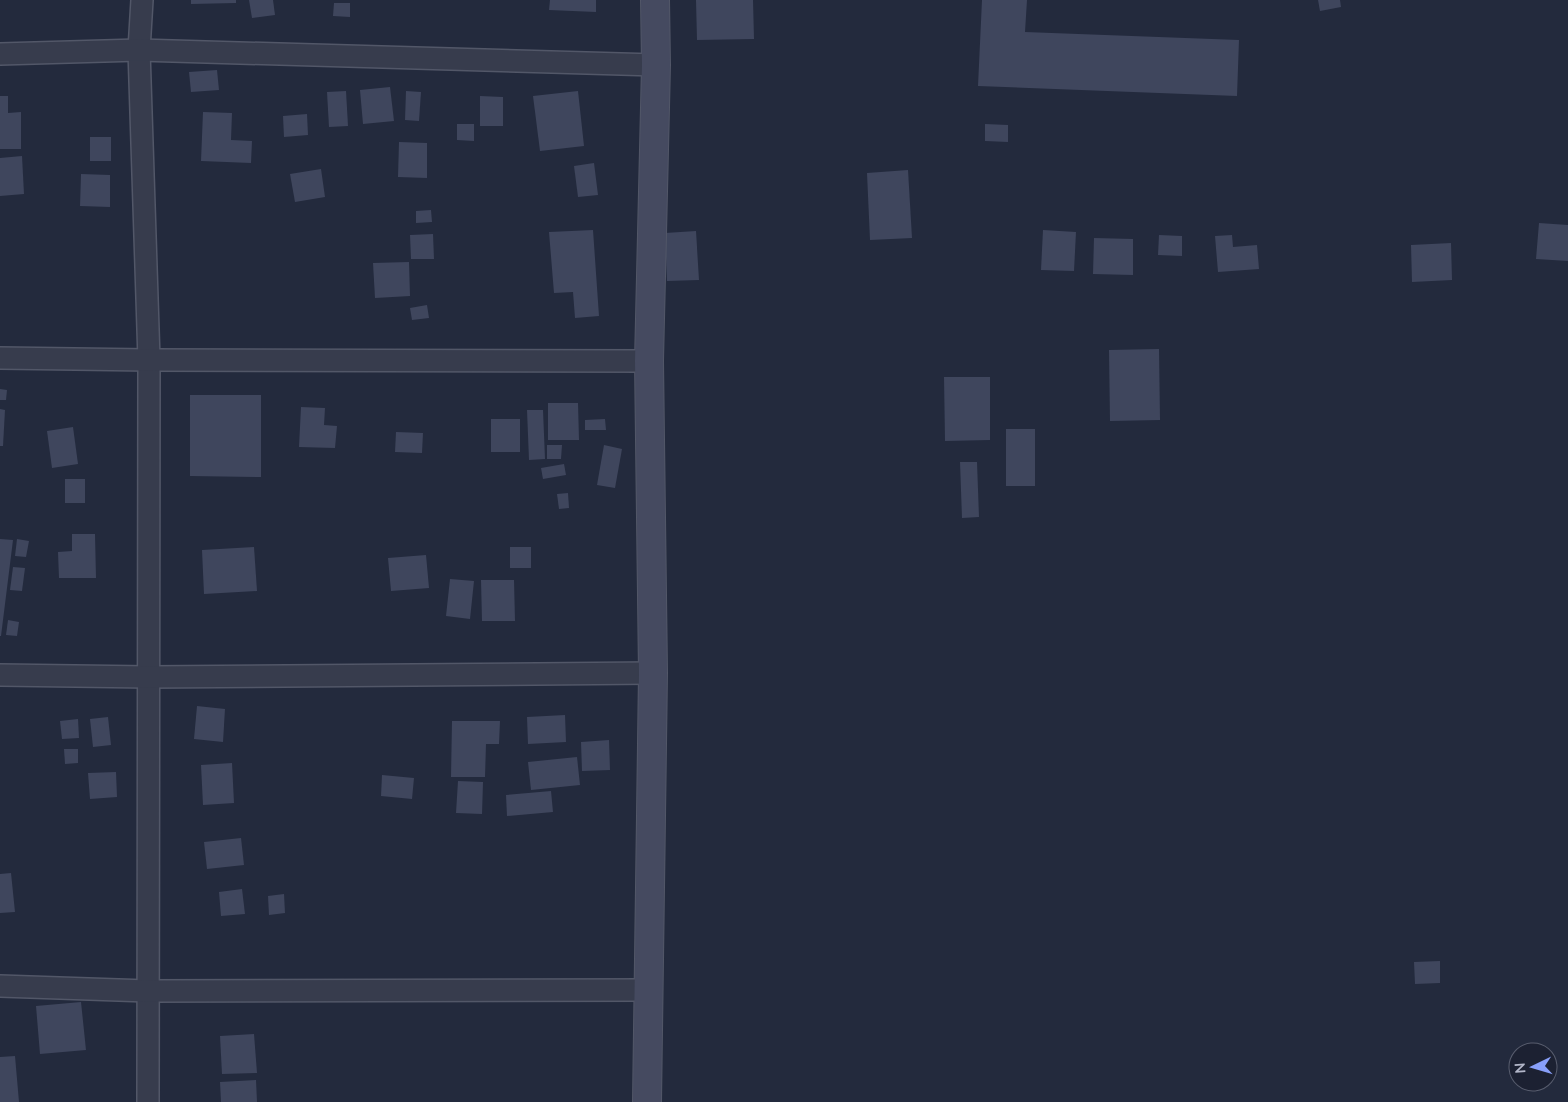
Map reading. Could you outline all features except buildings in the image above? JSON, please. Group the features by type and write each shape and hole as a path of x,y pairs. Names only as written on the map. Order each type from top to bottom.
{"street":[{"path":"142,0 139,50 149,360 148,1102"},
{"path":"647,1102 653,673 649,361 656,65 655,0"},
{"path":"0,54 139,50 656,65"},
{"path":"0,358 649,361"},
{"path":"0,675 149,678 653,673"},
{"path":"0,986 148,991 649,990"}]}
